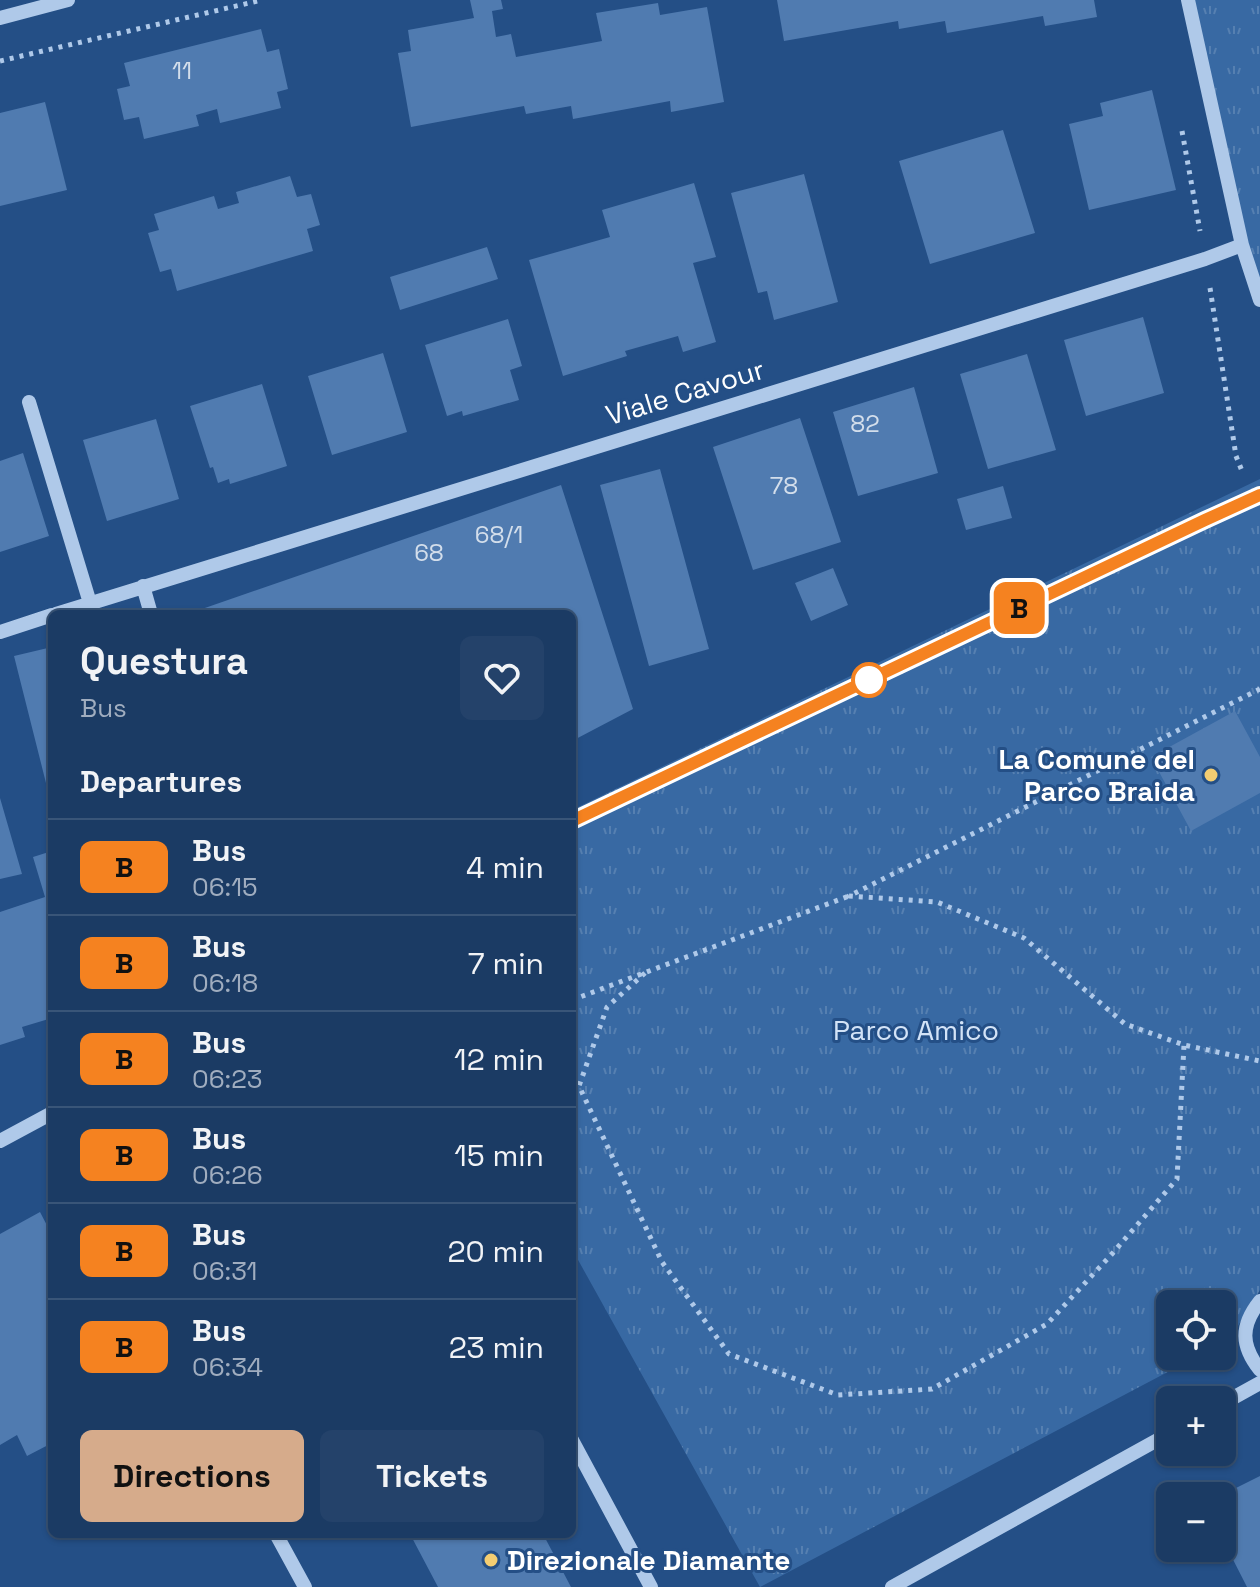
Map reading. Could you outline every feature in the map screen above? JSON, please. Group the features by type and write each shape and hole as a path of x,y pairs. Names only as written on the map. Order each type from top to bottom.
{"street":[{"path":"0,18 68,0"},
{"path":"1188,0 1242,245 1260,300"},
{"name":"Viale Cavour","path":"69,610 1242,245"},
{"path":"29,402 90,603"},
{"path":"576,819 1260,495"},
{"path":"143,586 150,610"},
{"name":"Viale Cavour","path":"0,632 48,617"},
{"path":"0,1141 48,1115"},
{"path":"1260,1301 1250,1314 1245,1329 1250,1357 1260,1370"},
{"path":"1236,1396 1260,1383"},
{"path":"892,1587 1156,1441"},
{"path":"576,1447 651,1587"},
{"path":"278,1538 305,1587"}],"path":[{"path":"0,61 262,0"},
{"path":"576,999 849,896 1260,689"},
{"path":"849,896 937,902 1024,938 1125,1024 1184,1045 1260,1061"},
{"path":"645,973 607,1007 579,1086 662,1262 729,1354 838,1395 932,1389 1047,1324 1177,1179 1184,1045"}],"green space":[{"path":"1187,0 1260,0 1260,304"},
{"name":"Parco Amico","path":"1260,479 1260,1290 1236,1329 1236,1290 1156,1290 1156,1370 1171,1370 760,1587 576,1256 576,808"}],"building":[{"path":"470,0 501,0 503,9 492,11 496,37 511,34 516,57 602,41 596,13 658,3 660,15 707,7 724,102 671,112 670,101 573,119 571,106 526,114 524,106 411,127 398,53 411,51 408,30 474,18"},
{"path":"777,0 1094,0 1097,17 1045,26 1043,16 947,33 945,21 899,29 898,21 784,41"},
{"path":"261,29 267,52 279,49 288,89 277,92 281,108 220,123 217,109 196,115 199,126 144,139 139,117 124,120 117,89 130,86 124,63"},
{"path":"1152,90 1176,190 1089,210 1069,124 1103,116 1100,103"},
{"path":"45,102 67,190 0,206 0,113"},
{"path":"1003,130 1035,233 930,264 899,161"},
{"path":"804,174 838,302 774,320 767,291 758,293 731,193"},
{"path":"290,176 297,197 311,194 320,225 307,229 313,251 177,291 171,269 160,272 148,233 159,230 154,214 214,196 218,209 239,203 236,192"},
{"path":"694,183 716,257 693,263 716,342 683,352 678,336 625,351 627,356 563,376 529,260 610,237 602,210"},
{"path":"487,247 498,279 400,310 390,277"},
{"path":"1143,317 1164,393 1086,416 1064,340"},
{"path":"508,319 522,366 510,370 519,400 463,416 462,411 447,416 425,345"},
{"path":"383,353 407,432 332,455 308,376"},
{"path":"1027,354 1056,450 988,469 960,374"},
{"path":"262,384 287,466 230,484 229,479 218,483 190,406"},
{"path":"914,387 938,473 858,496 833,412"},
{"path":"800,418 841,542 753,570 713,447"},
{"path":"156,419 179,499 107,521 83,440"},
{"path":"23,453 49,536 0,552 0,461"},
{"path":"660,469 709,649 649,666 600,485"},
{"path":"561,485 633,709 576,739 576,610 202,609"},
{"path":"1003,486 1012,518 966,530 957,499"},
{"path":"833,568 848,605 811,621 795,583"},
{"path":"48,648 48,787 47,787 14,656"},
{"name":"La Comune del Parco Braida","path":"1235,711 1260,757 1260,793 1191,831 1151,757"},
{"path":"0,798 22,874 0,879"},
{"path":"48,852 48,1019 22,1027 25,1037 0,1045 0,912 45,897 33,857"},
{"path":"40,1212 48,1227 48,1445 27,1456 17,1435 0,1445 0,1234"},
{"path":"1260,1476 1260,1587 1247,1587 1234,1562 1236,1488"},
{"name":"Direzionale Diamante","path":"412,1538 545,1538 571,1587 438,1587"}],"bus line":[{"name":"B","path":"576,819 1260,495"}],"place":[{"name":"La Comune del Parco Braida","path":"1211,775"},
{"name":"Direzionale Diamante","path":"491,1560"}]}
